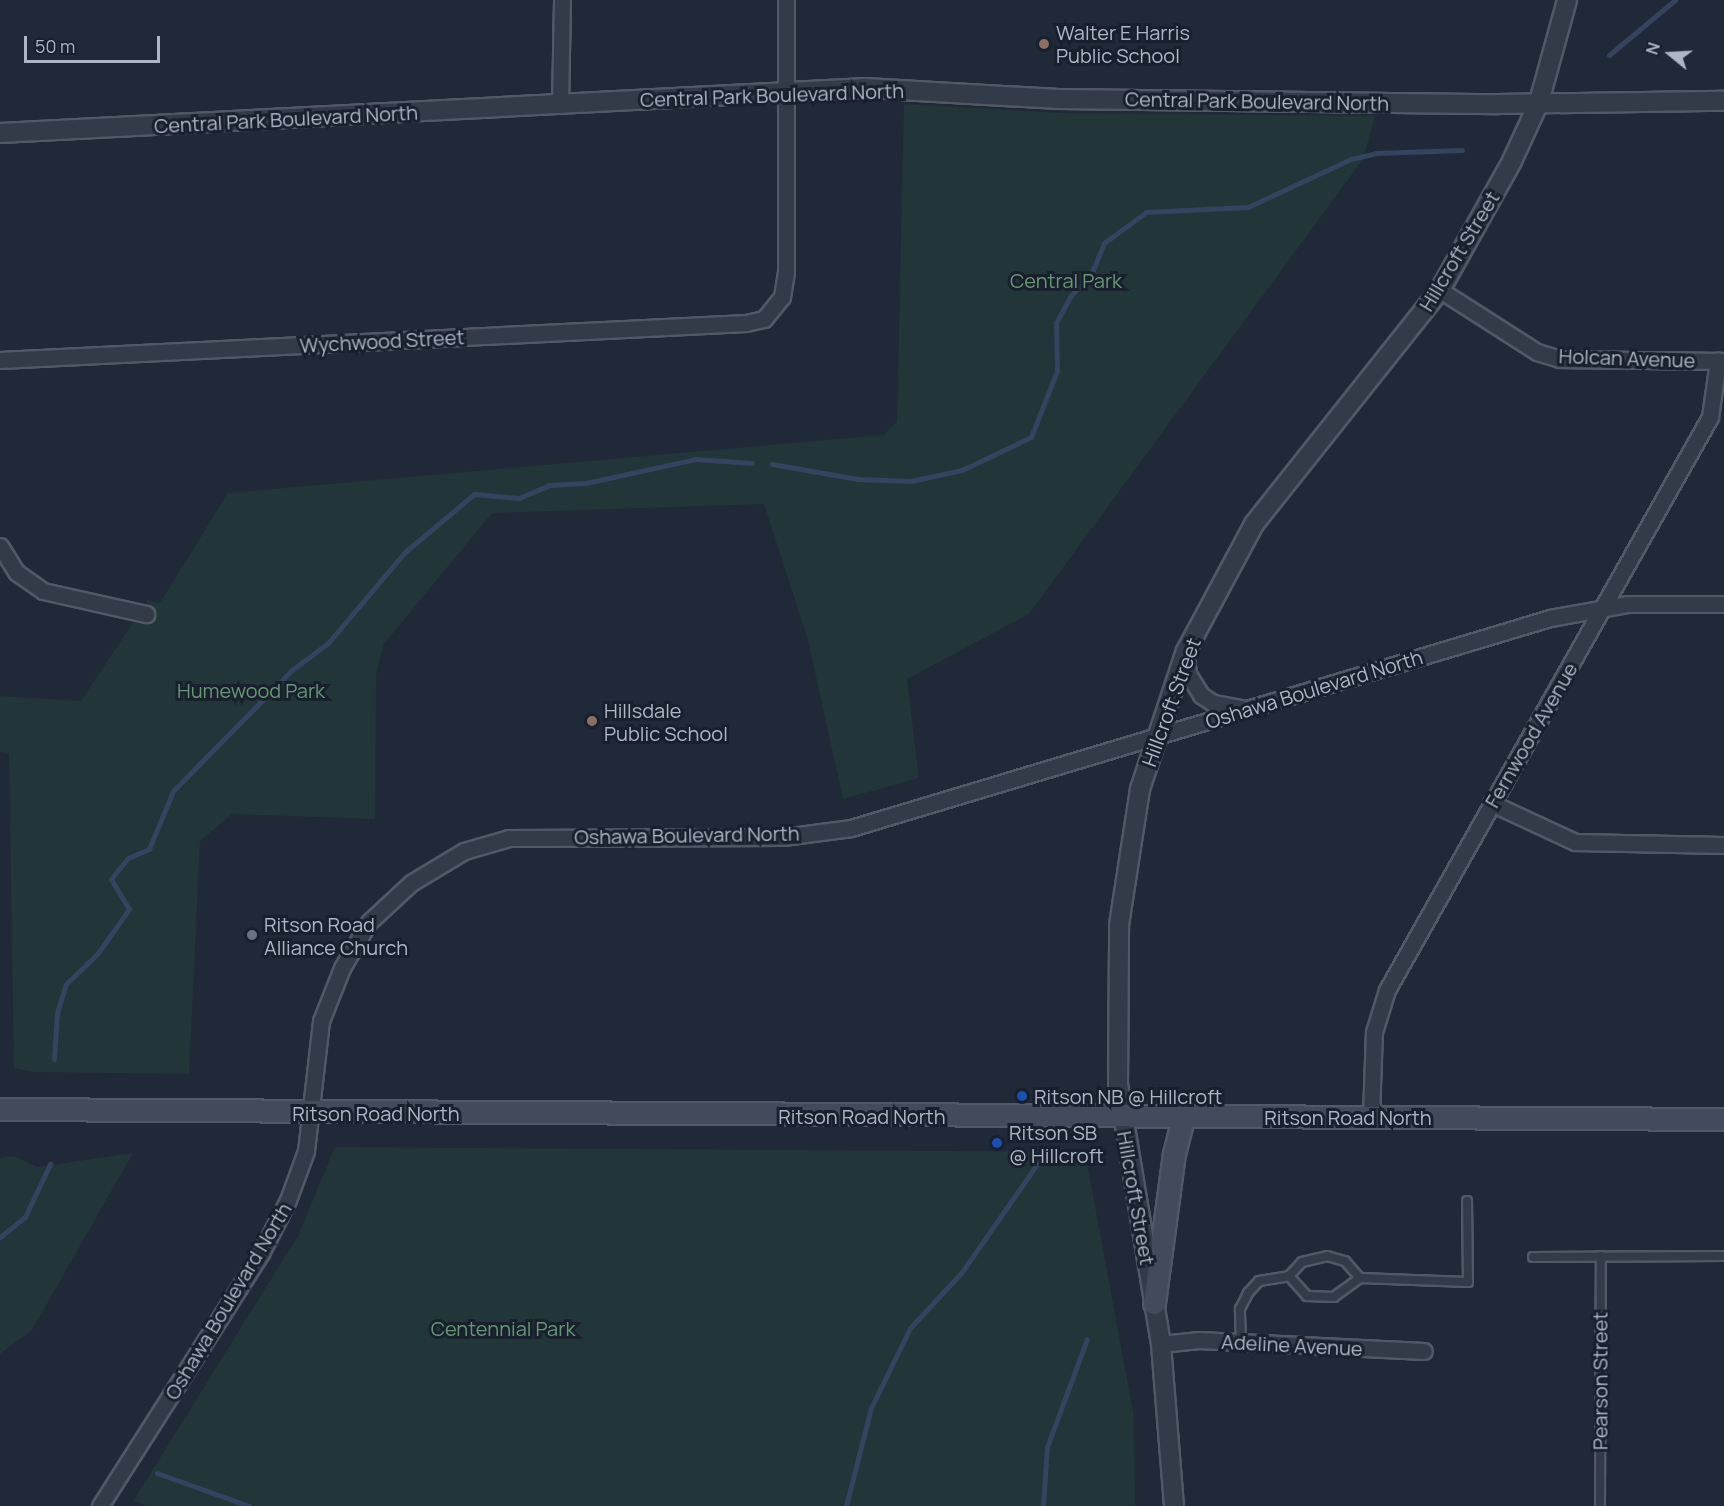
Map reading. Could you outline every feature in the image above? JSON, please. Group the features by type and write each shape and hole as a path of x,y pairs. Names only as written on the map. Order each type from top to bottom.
{"main road":[{"name":"Ritson Road North","path":"0,1109 310,1113 1724,1119"},
{"path":"1154,1303 1172,1166 1183,1117"}],"street":[{"path":"560,105 562,0"},
{"path":"786,0 786,93"},
{"name":"Hillcroft Street","path":"1174,1506 1161,1344 1123,1116 1117,1065 1119,925 1131,833 1155,738 1186,651 1254,524 1440,290 1512,161 1539,102 1567,0"},
{"name":"Central Park Boulevard North","path":"0,134 866,88 1059,99 1724,101"},
{"name":"Wychwood Street","path":"0,360 735,323 764,319 782,297 786,272 786,93"},
{"name":"Holcan Avenue","path":"1440,290 1537,352 1560,359 1721,361"},
{"name":"Fernwood Avenue","path":"1371,1116 1374,1032 1387,990 1710,417 1721,361"},
{"path":"0,546 16,572 43,591 146,614"},
{"name":"Oshawa Boulevard North","path":"104,1504 261,1253 299,1176 310,1113 321,1021 342,968 369,922 411,883 464,851 509,838 783,837 851,828 1550,618 1602,611 1627,604 1724,604"},
{"path":"1186,651 1188,674 1200,695 1212,703 1245,709"},
{"path":"1491,803 1575,842 1724,845"},
{"name":"Adeline Avenue","path":"1161,1344 1241,1342 1424,1351"}],"lane":[{"path":"1289,1276 1307,1296 1325,1299 1342,1294 1360,1278 1468,1282 1467,1201"},
{"path":"1241,1342 1240,1310 1248,1293 1259,1281 1289,1276 1302,1262 1327,1256 1346,1261 1360,1278"},
{"path":"1533,1257 1724,1256"},
{"name":"Pearson Street","path":"1600,1506 1601,1257"}],"green space":[{"path":"904,104 1061,113 1375,116 1363,159 1029,614 907,679 919,778 843,799 808,640 764,504 492,513 383,645 376,676 375,819 232,814 200,841 189,1074 35,1072 14,1068 9,753 0,752 0,696 81,701 148,600 160,603 228,493 883,435 897,422"},
{"name":"Centennial Park","path":"335,1147 1085,1152 1134,1417 1135,1506 145,1506 134,1500 298,1236"},
{"path":"133,1153 32,1330 0,1354 0,1158 14,1156 37,1167"}],"waterway":[{"path":"1609,55 1675,0"},
{"path":"772,464 858,479 911,481 962,470 1031,437 1057,371 1056,323 1070,297 1093,270 1104,243 1146,212 1248,207 1351,159 1376,153 1462,150"},
{"path":"54,1059 57,1013 66,984 98,953 129,909 111,879 128,858 149,849 173,791 292,670 328,643 405,552 474,494 519,498 549,485 586,483 696,459 752,463"},
{"path":"846,1506 871,1408 910,1328 962,1272 1037,1164 1056,1154"},
{"path":"0,1237 25,1217 50,1164"},
{"path":"1043,1506 1047,1447 1087,1339"},
{"path":"157,1473 249,1506"}],"place":[{"name":"Walter E Harris Public School","path":"1044,44"},
{"name":"Hillsdale Public School","path":"592,721"},
{"name":"Ritson Road Alliance Church","path":"252,935"},
{"name":"Ritson NB @ Hillcroft","path":"1022,1096"},
{"name":"Ritson SB @ Hillcroft","path":"997,1143"}],"park label":[{"name":"Central Park","path":"1066,280"},
{"name":"Humewood Park","path":"251,690"}]}
